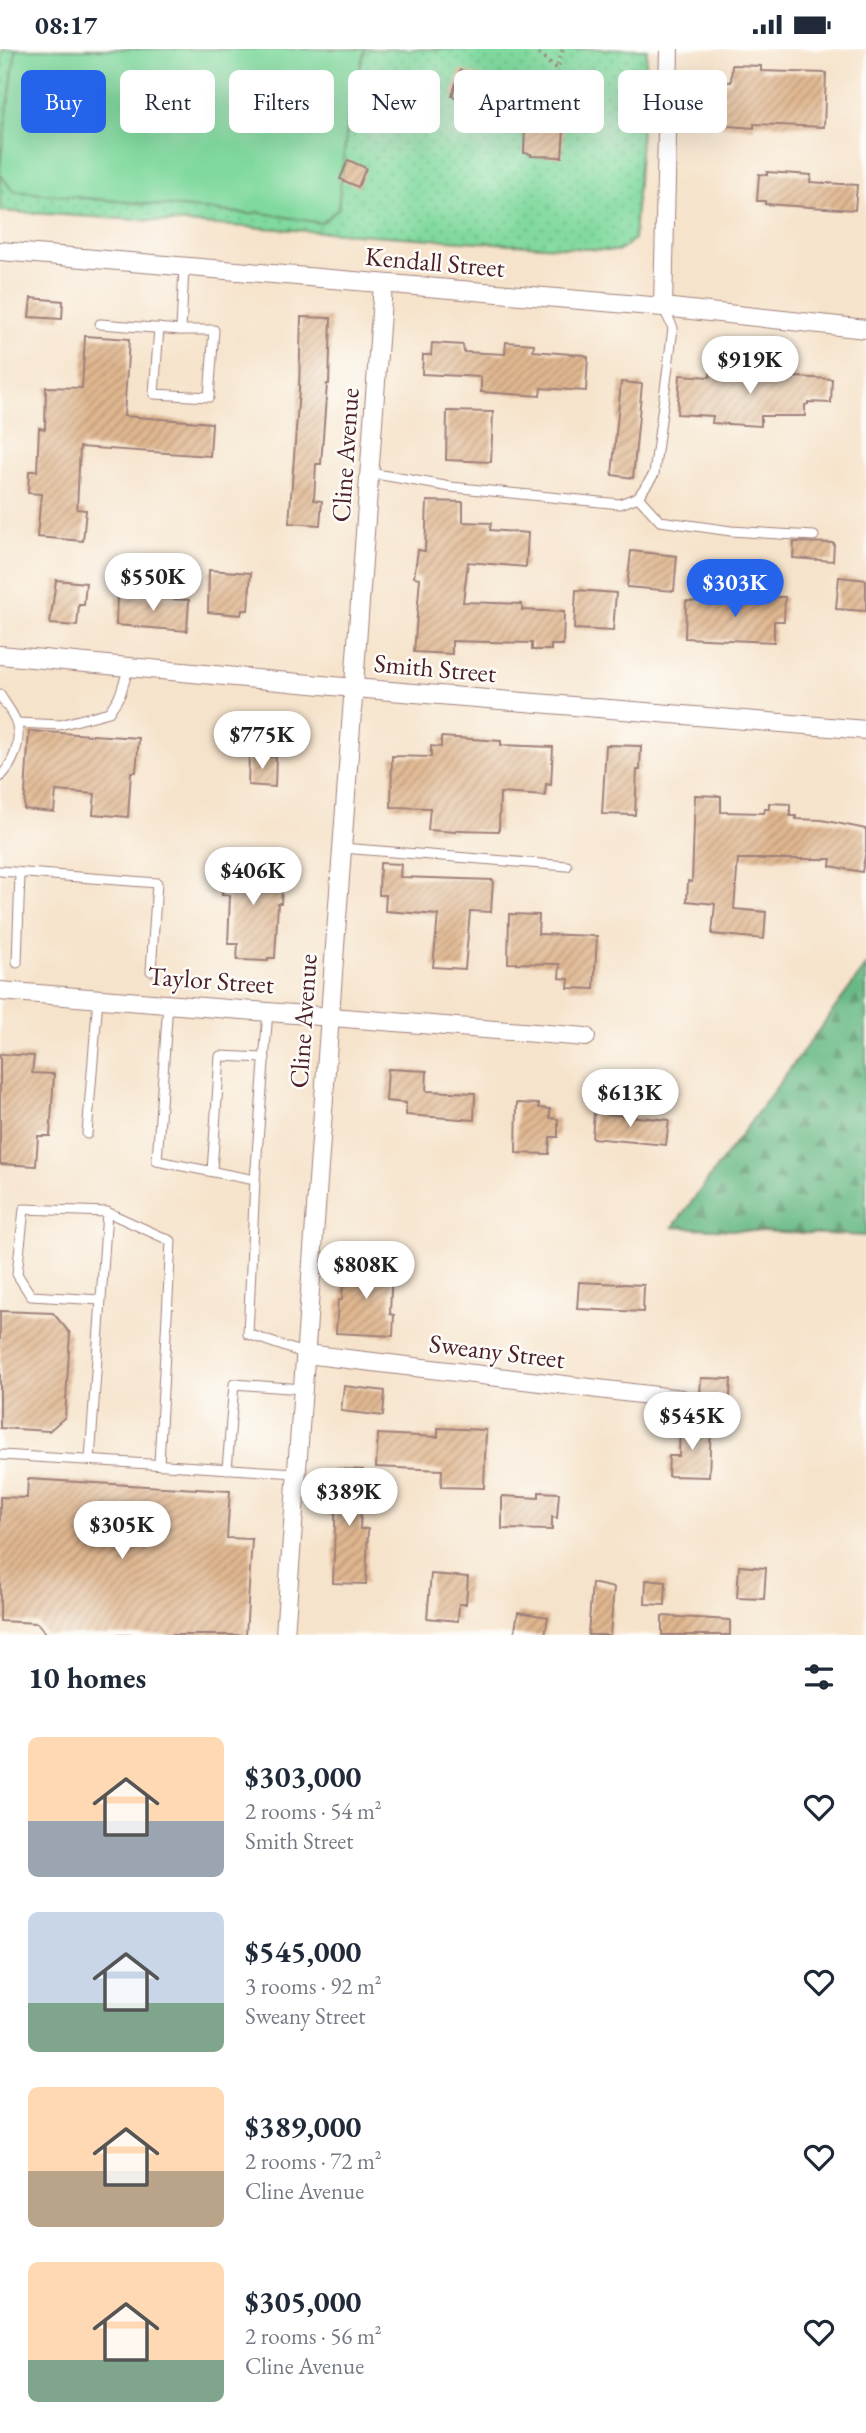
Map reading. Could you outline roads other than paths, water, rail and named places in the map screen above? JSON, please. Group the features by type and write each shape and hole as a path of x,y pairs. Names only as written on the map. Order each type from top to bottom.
{"street":[{"path":"663,307 669,49"},
{"name":"Kendall Street","path":"0,251 663,307 866,329"},
{"name":"Cline Avenue","path":"285,1635 383,285"},
{"name":"Smith Street","path":"0,655 354,688 866,730"},
{"name":"Taylor Street","path":"0,991 586,1037"},
{"name":"Sweany Street","path":"306,1354 682,1399"}],"lane":[{"path":"181,330 184,267"},
{"path":"370,473 451,487 620,504 638,497 654,474 673,328 663,307"},
{"path":"100,324 214,330 209,397 154,394 159,328"},
{"path":"638,497 660,521 731,531 814,536"},
{"path":"17,723 60,725 109,712 120,695 129,667"},
{"path":"0,695 17,723 17,749 8,769 0,777"},
{"path":"342,848 567,866"},
{"path":"0,871 158,883 151,971"},
{"path":"16,963 20,873"},
{"path":"87,1134 97,998"},
{"path":"168,1003 158,1161 256,1180"},
{"path":"268,1010 248,1335 306,1354"},
{"path":"212,1171 219,1056 265,1058"},
{"path":"101,1300 31,1296 18,1274 24,1209 107,1212 171,1241 159,1464"},
{"path":"90,1460 107,1212"},
{"path":"227,1469 234,1384 303,1389"},
{"path":"2,1455 297,1473"}]}
